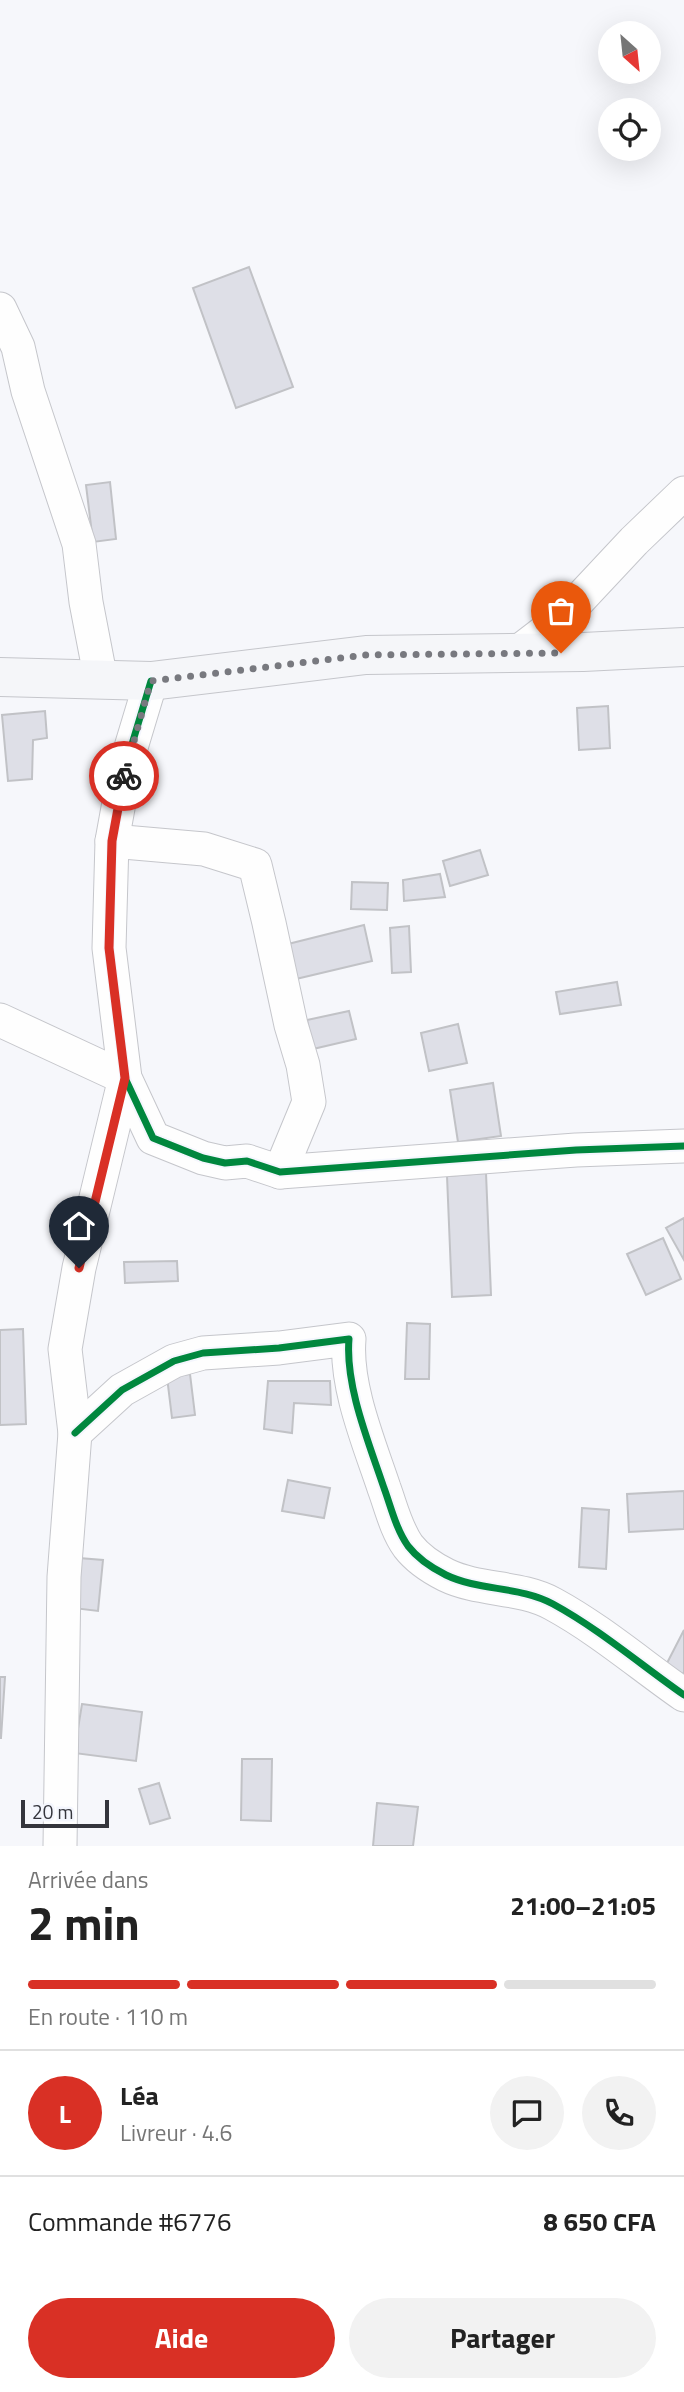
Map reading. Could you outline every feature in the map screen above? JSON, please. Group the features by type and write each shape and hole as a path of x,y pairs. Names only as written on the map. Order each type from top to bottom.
{"main road":[{"path":"0,677 151,681 366,655 684,648"}],"street":[{"path":"0,309 18,346 28,391 79,544 86,602 101,680"},
{"path":"517,653 561,620 634,541 684,493"},
{"path":"151,681 127,764 112,841 109,948 125,1078 153,1138 202,1158 225,1163 247,1161 280,1172 576,1150 684,1146"},
{"path":"112,841 204,849 255,865 291,1025 303,1065 309,1102 280,1172"},
{"path":"0,1020 125,1078"},
{"path":"60,1846 64,1577 75,1433 65,1349 79,1268 125,1078"},
{"path":"75,1433 122,1390 174,1361 203,1353 279,1348 349,1339 348,1352 363,1424 397,1526 421,1559 447,1576 551,1603 684,1695"}],"building":[{"path":"249,267 293,387 236,408 193,288"},
{"path":"110,482 116,539 93,542 86,485"},
{"path":"608,706 610,748 579,750 577,708"},
{"path":"45,711 47,738 33,740 32,779 8,781 2,715"},
{"path":"480,850 488,875 450,886 443,861"},
{"path":"440,874 445,897 404,901 403,880"},
{"path":"352,882 388,883 387,910 351,909"},
{"path":"364,925 372,961 296,979 288,944"},
{"path":"409,926 411,972 392,973 390,928"},
{"path":"617,982 621,1005 560,1014 556,992"},
{"path":"349,1011 356,1039 313,1049 307,1020"},
{"path":"458,1024 467,1063 429,1071 421,1033"},
{"path":"493,1083 501,1136 458,1142 450,1090"},
{"path":"486,1173 491,1295 452,1297 447,1176"},
{"path":"684,1218 684,1260 666,1228"},
{"path":"663,1238 681,1279 646,1295 627,1254"},
{"path":"177,1261 178,1281 125,1283 124,1262"},
{"path":"407,1323 430,1324 429,1379 405,1379"},
{"path":"23,1329 26,1424 0,1425 0,1330"},
{"path":"190,1374 195,1415 172,1418 167,1377"},
{"path":"268,1381 330,1381 331,1405 294,1403 292,1433 264,1429"},
{"path":"288,1480 330,1488 324,1518 282,1511"},
{"path":"684,1491 684,1529 629,1532 627,1494"},
{"path":"582,1508 609,1510 606,1569 579,1567"},
{"path":"79,1558 103,1560 98,1611 73,1608"},
{"path":"684,1630 684,1674 665,1667"},
{"path":"0,1677 5,1677 1,1738 0,1738"},
{"path":"82,1704 142,1712 136,1761 74,1753"},
{"path":"242,1759 272,1759 271,1821 241,1820"},
{"path":"159,1783 170,1818 150,1824 139,1789"},
{"path":"377,1803 418,1807 413,1846 373,1846"}],"cycle path":[{"path":"151,681 126,764 112,841 109,948 125,1078 153,1138 203,1158 225,1163 247,1161 280,1172 576,1150 684,1146"},
{"path":"75,1433 122,1390 174,1361 203,1353 279,1348 349,1339 351,1376 359,1414 397,1525 412,1551 430,1566 459,1580 527,1594 553,1604 603,1636 684,1695"}],"way so far":[{"path":"124,776 151,681 366,655 561,653"}],"route":[{"path":"79,1268 125,1078 109,948 112,841 124,776"}]}
